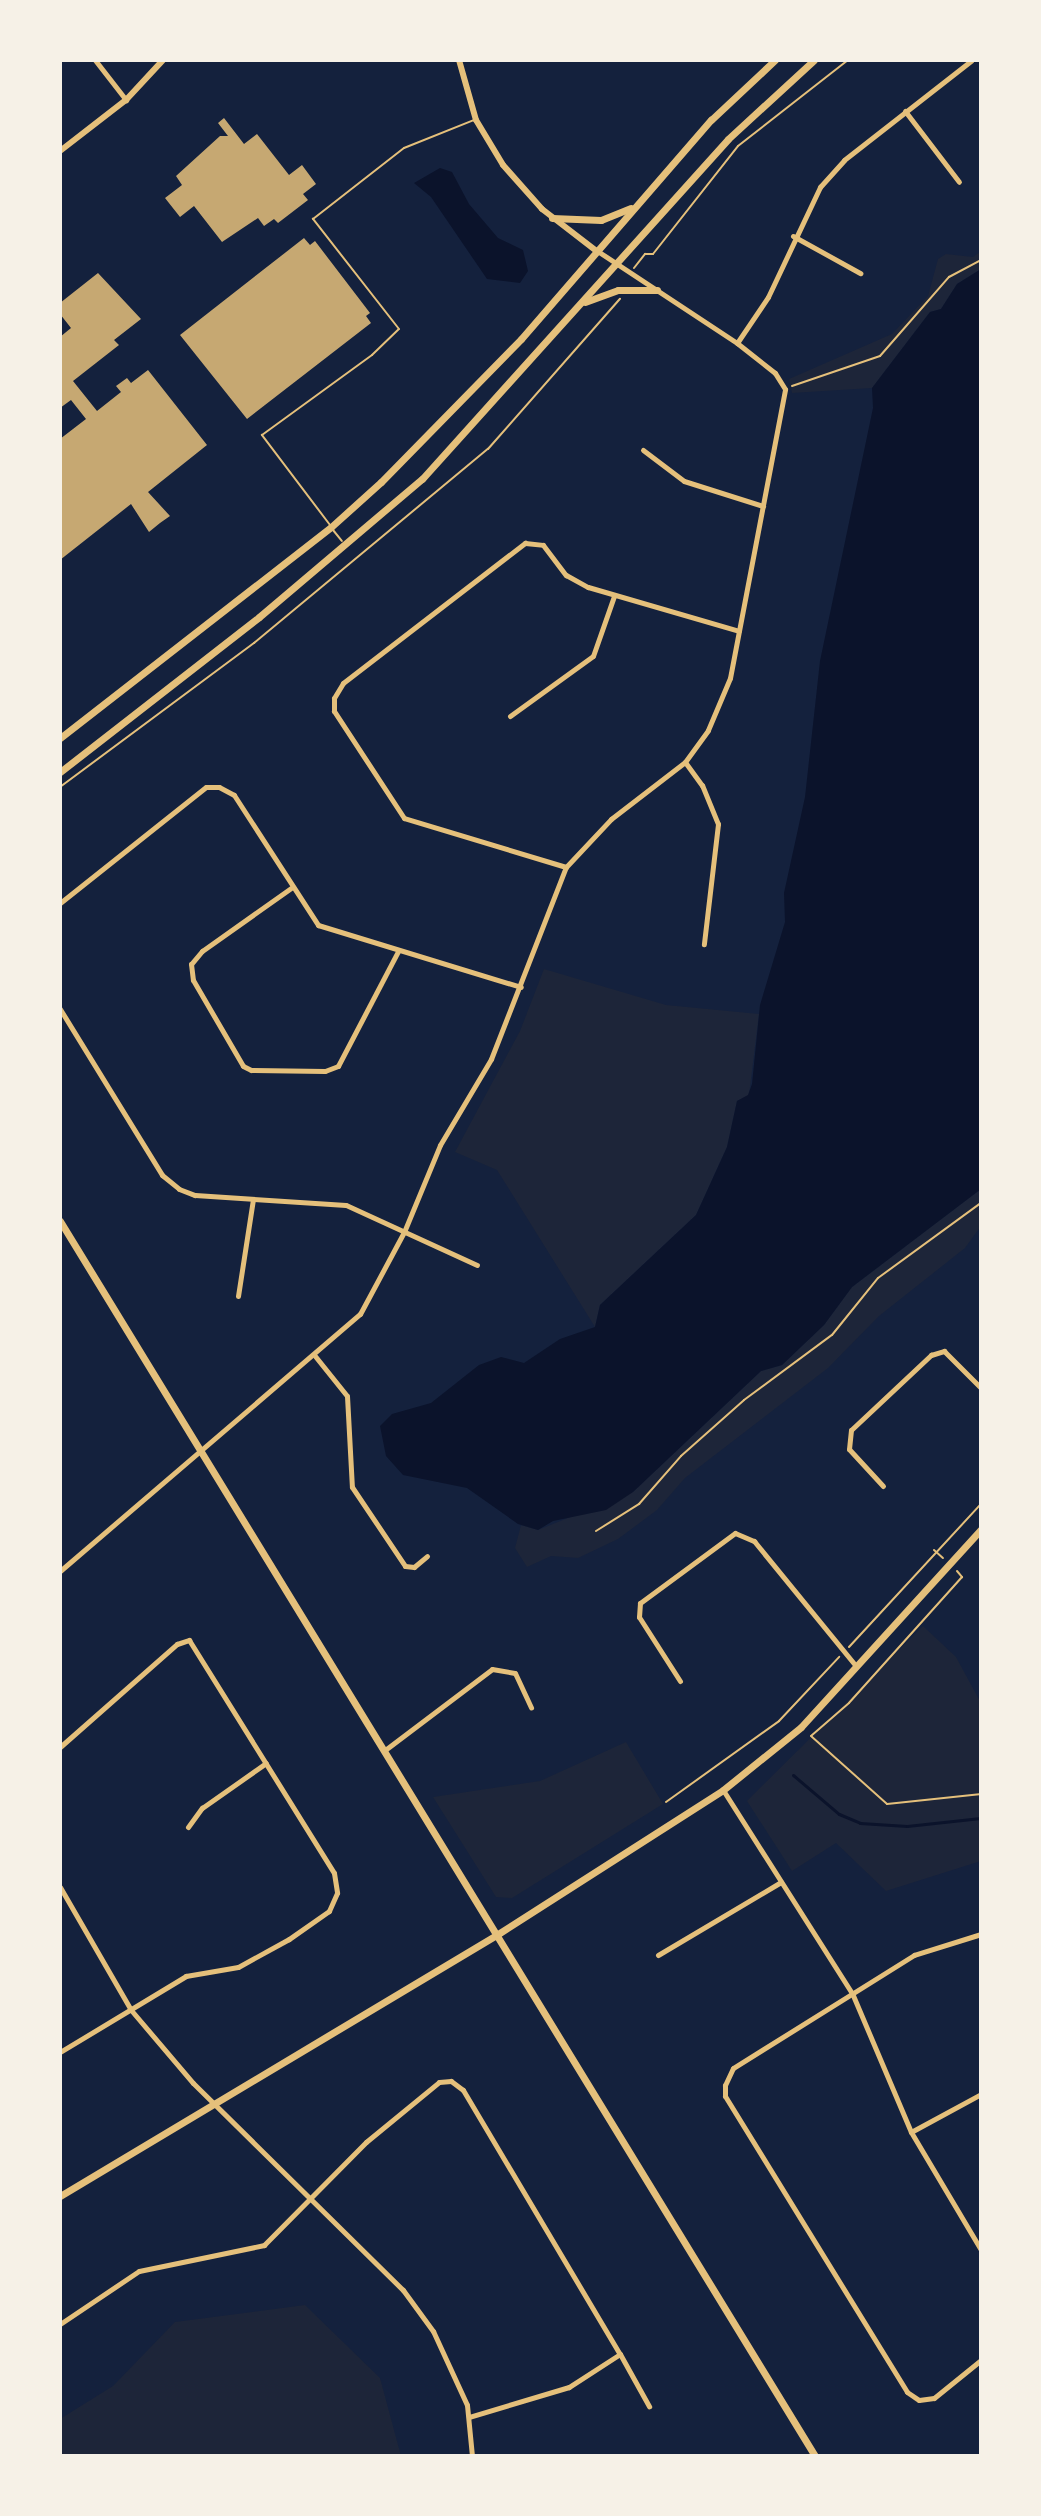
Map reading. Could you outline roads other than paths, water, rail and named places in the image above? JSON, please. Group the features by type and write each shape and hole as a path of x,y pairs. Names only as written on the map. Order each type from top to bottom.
{"main road":[{"path":"60,738 331,527 451,414 711,120 775,60"},
{"path":"60,772 345,545 422,479 728,139 814,60"},
{"path":"552,218 601,220 633,208"},
{"path":"583,303 618,290 657,290"},
{"path":"60,1221 815,2456"},
{"path":"60,2196 498,1934 723,1790 784,1743 981,1529"}],"street":[{"path":"95,60 126,100"},
{"path":"60,151 126,100 163,60"},
{"path":"60,1571 315,1356 360,1314 404,1232 440,1145 491,1059 566,867 611,819 685,762 708,730 725,691 785,389 775,373 737,343 595,250 552,218 503,165 476,120 459,60"},
{"path":"737,343 768,297 793,236 820,187 844,160 972,60"},
{"path":"905,111 959,182"},
{"path":"793,236 860,273"},
{"path":"643,450 684,481 763,506"},
{"path":"566,867 404,818 334,711 334,698 343,683 525,543 543,545 566,575 614,596 739,631"},
{"path":"510,716 593,656 614,596"},
{"path":"685,762 702,785 718,824 704,944"},
{"path":"60,903 206,787 234,795 291,888 318,925 521,987"},
{"path":"291,888 202,951 191,964 193,980 243,1066 251,1070 325,1071 338,1066 398,951"},
{"path":"60,1009 162,1175 195,1195 346,1205 477,1265"},
{"path":"238,1296 253,1199"},
{"path":"883,1486 849,1449 851,1430 931,1355 944,1351 981,1388"},
{"path":"315,1356 347,1396 352,1487 405,1566 414,1567 427,1556"},
{"path":"680,1681 639,1617 640,1603 735,1533 754,1541 857,1667"},
{"path":"60,1747 177,1644 189,1640 334,1873 337,1893 329,1911 238,1967 186,1976 60,2052"},
{"path":"385,1750 492,1669 515,1673 531,1707"},
{"path":"188,1827 202,1808 266,1763"},
{"path":"723,1790 852,1993 911,2132 981,2250"},
{"path":"658,1955 781,1882"},
{"path":"60,1887 131,2010 214,2103 403,2290 433,2331 469,2417 472,2456"},
{"path":"981,1934 914,1955 733,2068 725,2096 907,2392 919,2400 934,2398 981,2360"},
{"path":"60,2324 139,2271 264,2245 311,2202 366,2142 439,2082 451,2081 463,2090 649,2406"},
{"path":"911,2132 981,2094"},
{"path":"469,2417 569,2387 620,2354"}],"lane":[{"path":"345,545 262,435 372,355 399,329 313,219 404,148 476,120"}],"waterway":[{"path":"793,1775 839,1814 860,1823 907,1826 981,1818"}]}
